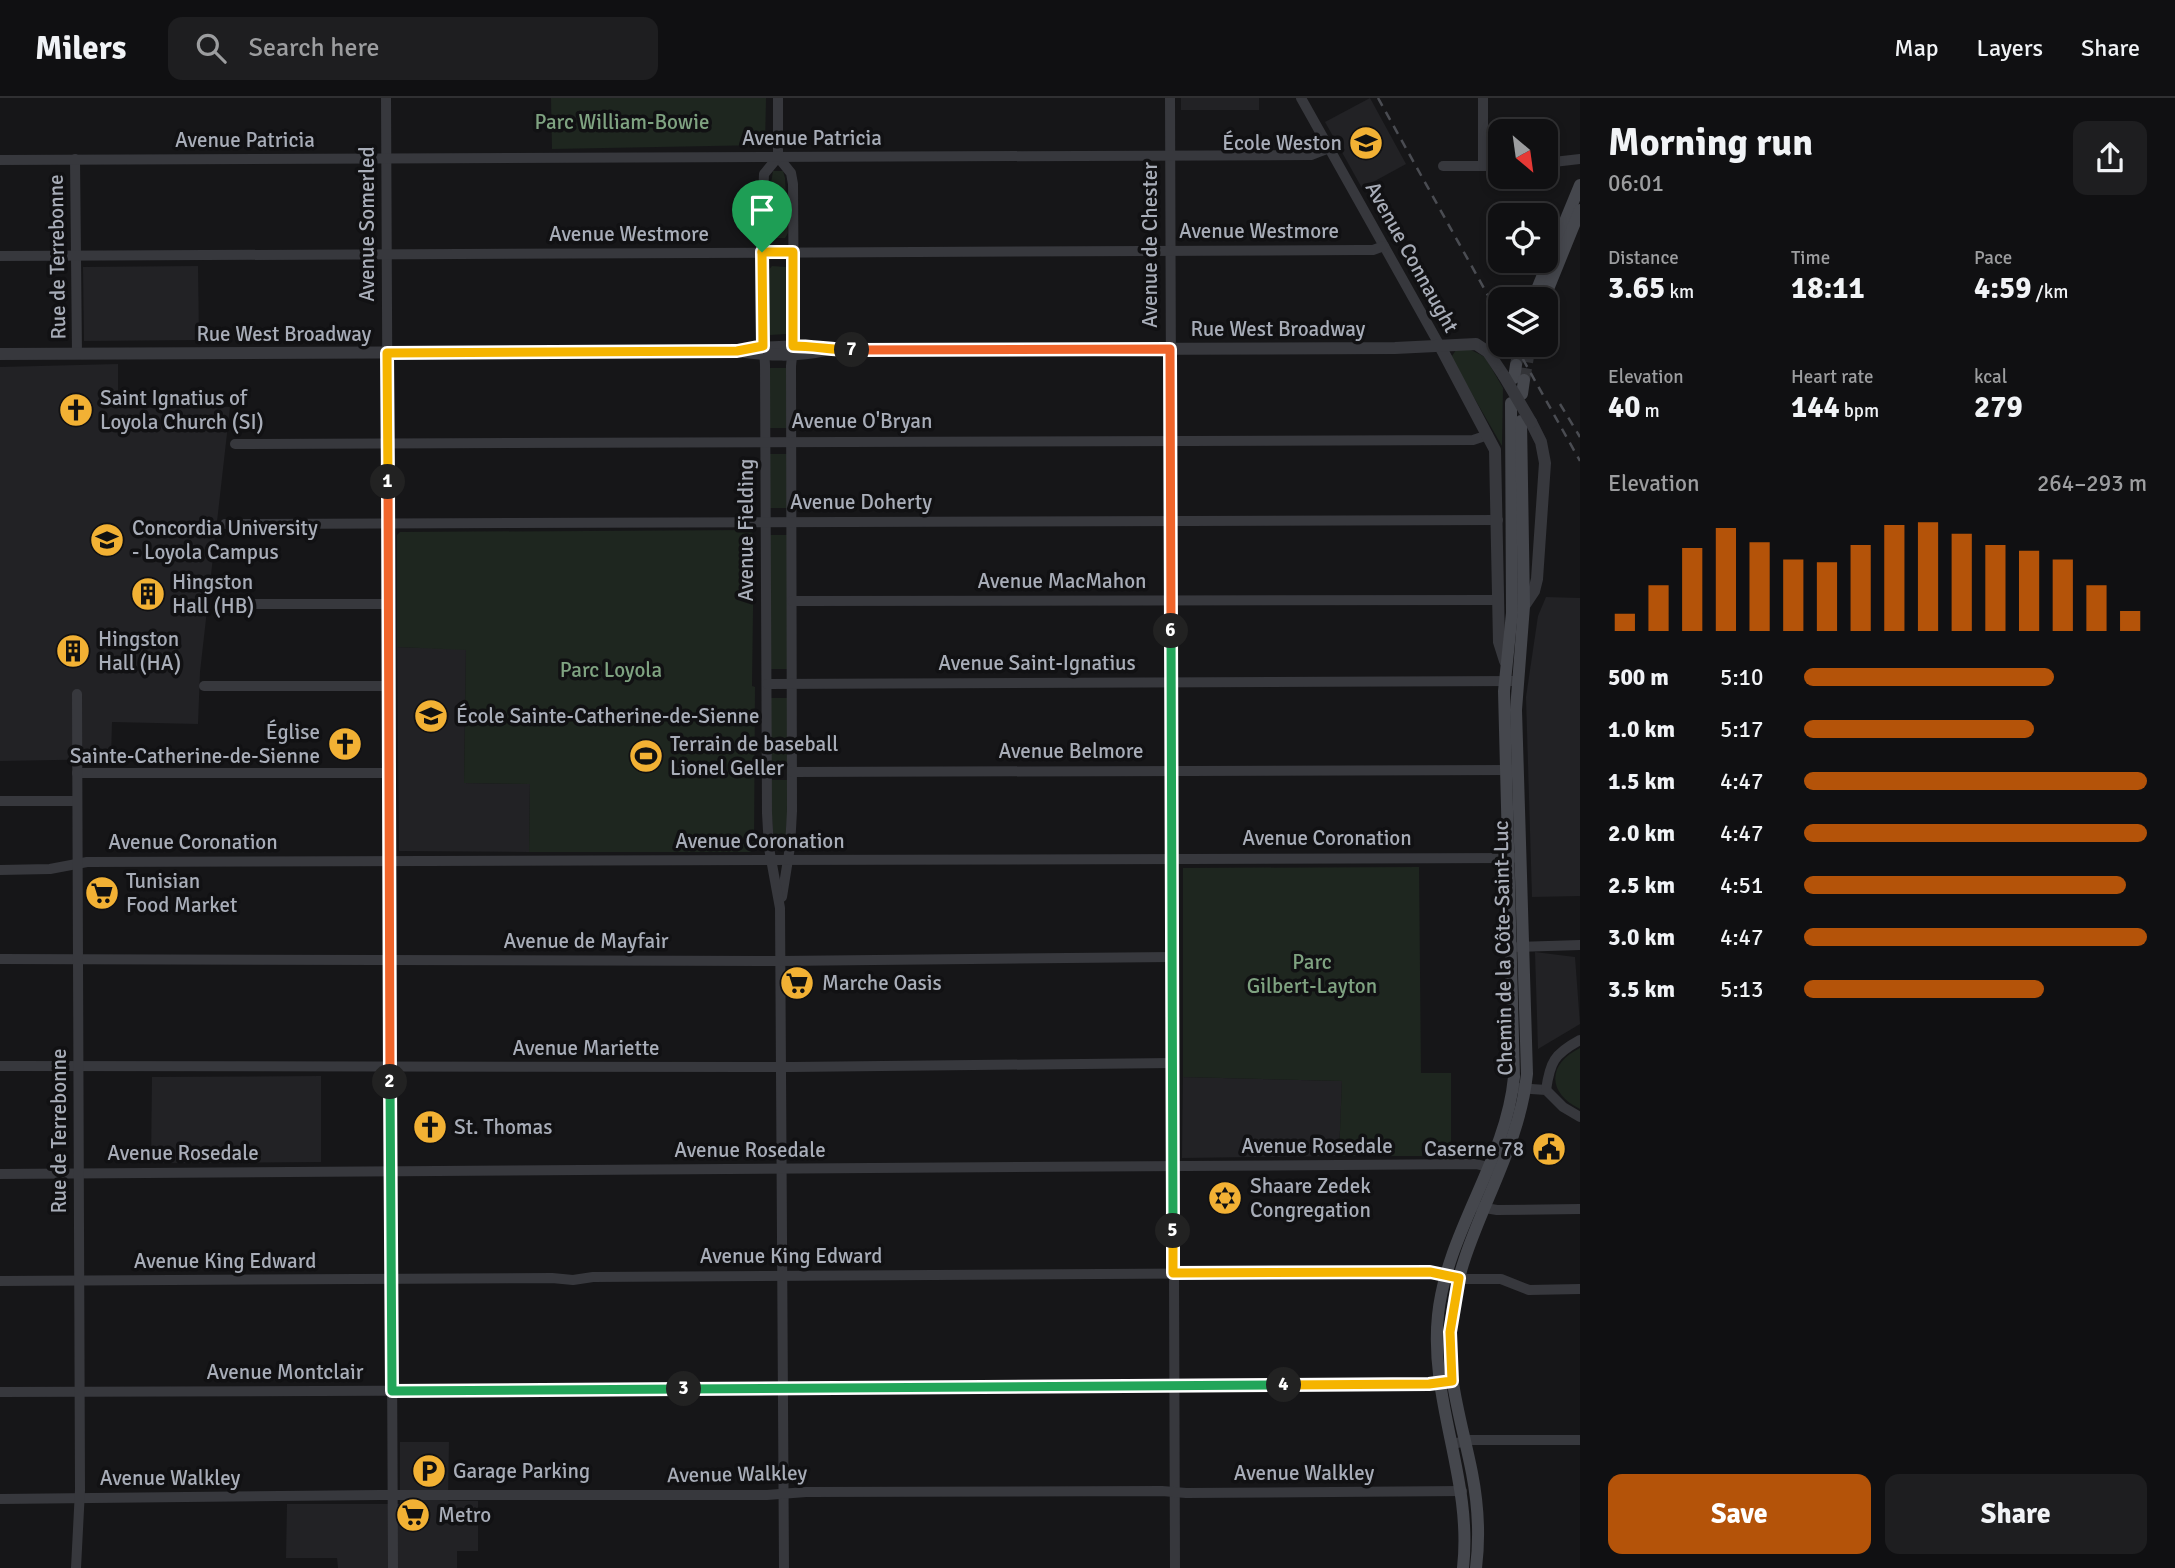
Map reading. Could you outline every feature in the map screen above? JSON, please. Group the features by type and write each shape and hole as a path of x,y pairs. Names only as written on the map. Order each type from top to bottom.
{"main road":[{"path":"1538,287 1580,185"},
{"path":"1549,287 1580,210"},
{"path":"1514,375 1522,394"},
{"name":"Chemin de la Côte-Saint-Luc","path":"1476,1568 1478,1527 1446,1382 1452,1276 1494,1168 1518,1124 1519,1089 1527,1063 1517,947 1511,770 1504,681 1512,605 1511,403"},
{"name":"Chemin de la Côte-Saint-Luc","path":"1511,770 1524,606 1526,422"},
{"name":"Chemin de la Côte-Saint-Luc","path":"1464,1568 1468,1489"}],"street":[{"name":"Avenue Somerled","path":"386,98 393,1568"},
{"name":"Avenue Fielding","path":"778,98 778,157 764,174 762,252 767,813 780,908"},
{"name":"Avenue de Chester","path":"1170,98 1175,1568"},
{"name":"Avenue Connaught","path":"1301,98 1488,435"},
{"path":"1483,98 1483,166"},
{"name":"Avenue Patricia","path":"0,160 1311,155 1329,148"},
{"name":"Avenue Fielding","path":"778,157 792,178 793,252 792,816 780,908 784,1568"},
{"name":"Rue de Terrebonne","path":"75,159 77,354"},
{"path":"1558,162 1580,159"},
{"path":"1443,166 1488,166"},
{"name":"Avenue Westmore","path":"0,256 1374,250 1384,246"},
{"name":"Rue West Broadway","path":"0,354 792,351 806,346 826,350 1395,348 1466,343 1480,346 1514,375"},
{"name":"Chemin de la Côte-Saint-Luc","path":"1514,375 1526,422 1541,442 1545,463 1537,579 1534,591 1524,606"},
{"name":"Chemin de la Côte-Saint-Luc","path":"1488,435 1494,450 1498,520 1499,642 1505,661"},
{"name":"Avenue O'Bryan","path":"235,444 1473,440 1488,435"},
{"name":"Avenue Doherty","path":"225,524 1498,520"},
{"name":"Avenue MacMahon","path":"792,601 1499,600"},
{"path":"218,604 388,604"},
{"name":"Avenue Saint-Ignatius","path":"766,684 1517,681"},
{"path":"204,686 388,686"},
{"name":"Rue de Terrebonne","path":"76,1568 80,1498 77,694"},
{"name":"Avenue Belmore","path":"792,772 1511,770"},
{"path":"77,774 388,773"},
{"path":"0,802 77,801"},
{"name":"Avenue Coronation","path":"0,870 43,870 99,862 1514,858"},
{"path":"1517,947 1580,946"},
{"name":"Avenue de Mayfair","path":"0,959 780,961 1172,957"},
{"path":"1546,1090 1553,1060 1563,1049 1580,1040"},
{"name":"Avenue Mariette","path":"0,1066 781,1068 1172,1063"},
{"path":"1519,1089 1546,1090 1563,1107 1580,1117"},
{"name":"Avenue Rosedale","path":"0,1174 1476,1164 1494,1168"},
{"path":"1478,1207 1580,1209"},
{"name":"Avenue King Edward","path":"0,1281 573,1280 782,1275 1430,1272 1500,1279 1529,1290 1580,1289"},
{"name":"Avenue Montclair","path":"0,1392 1446,1382"},
{"path":"1458,1443 1580,1440"},
{"name":"Avenue Walkley","path":"0,1499 1468,1489"}],"shaded area":[{"path":"1181,98 1259,98 1259,110 1181,110"},
{"name":"École Weston","path":"1370,98 1406,164 1362,188 1325,122"},
{"path":"198,266 199,340 84,341 83,267"},
{"name":"Concordia University - Loyola Campus","path":"118,364 118,408 230,407 200,672 198,724 112,722 111,759 0,761 0,367"},
{"path":"1546,597 1580,598 1580,896 1532,897 1526,697 1538,616"},
{"path":"397,647 466,649 464,783 530,784 529,852 399,851"},
{"path":"1535,952 1575,957 1580,1024 1538,1049"},
{"path":"321,1076 321,1162 151,1163 152,1077"},
{"path":"1183,1077 1342,1081 1339,1156 1182,1158"},
{"path":"400,1442 449,1442 448,1501 478,1501 478,1551 457,1551 457,1568 338,1568 337,1558 286,1558 287,1504 400,1504"}],"green space":[{"name":"Parc William-Bowie","path":"551,98 766,98 765,145 552,149"},
{"path":"773,171 783,171 785,178 788,233 785,238 771,238 768,235 768,202"},
{"path":"772,266 786,267 788,271 789,331 786,334 770,335 768,331 768,271"},
{"path":"1469,349 1485,357 1503,388 1502,446 1453,361 1452,356 1456,350"},
{"path":"769,368 788,368 787,428 770,428"},
{"path":"770,454 787,454 788,508 769,508"},
{"name":"Parc Loyola","path":"750,530 754,535 754,850 529,852 530,784 464,783 466,650 397,647 397,535 400,532"},
{"path":"770,535 788,535 788,669 770,669"},
{"path":"770,698 788,698 790,765 769,765"},
{"path":"769,780 790,780 785,847 775,847 774,844"},
{"name":"Parc Gilbert-Layton","path":"1419,867 1421,1073 1451,1073 1451,1143 1422,1143 1422,1156 1339,1156 1342,1081 1183,1077 1183,868"},
{"path":"1580,1048 1580,1109 1561,1095 1555,1079 1561,1062"}],"tunnel":[{"path":"1516,365 1518,357"},
{"path":"1524,380 1528,357"}],"railway":[{"path":"1378,98 1488,295"},
{"path":"1522,357 1580,461"},
{"path":"1560,404 1580,437"}],"place":[{"name":"École Weston","path":"1366,143"},
{"name":"Saint Ignatius of Loyola Church (SI)","path":"76,410"},
{"name":"Concordia University - Loyola Campus","path":"107,540"},
{"name":"Hingston Hall (HB)","path":"148,594"},
{"name":"Hingston Hall (HA)","path":"73,651"},
{"name":"École Sainte-Catherine-de-Sienne","path":"431,716"},
{"name":"Église Sainte-Catherine-de-Sienne","path":"345,744"},
{"name":"Terrain de baseball Lionel Geller","path":"646,756"},
{"name":"Tunisian Food Market","path":"102,893"},
{"name":"Marche Oasis","path":"797,983"},
{"name":"St. Thomas","path":"430,1127"},
{"name":"Caserne 78","path":"1549,1149"},
{"name":"Shaare Zedek Congregation","path":"1225,1198"},
{"name":"Garage Parking","path":"429,1471"},
{"name":"Metro","path":"413,1515"}],"route":[{"path":"762,252 793,252 793,346 826,350 1170,349 1173,1273 1438,1272 1459,1278 1450,1332 1452,1381 1429,1384 392,1391 387,353 737,351 763,346 762,252"}]}
